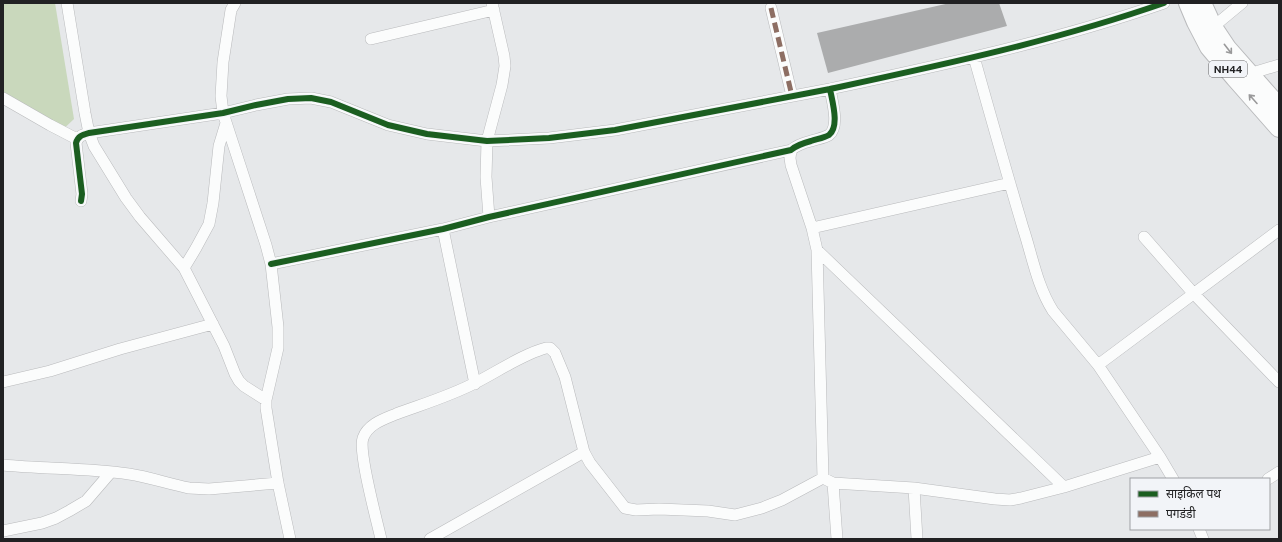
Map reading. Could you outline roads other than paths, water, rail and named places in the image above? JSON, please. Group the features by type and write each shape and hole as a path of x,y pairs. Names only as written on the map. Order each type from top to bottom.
{"highway":[{"name":"NH44","path":"1188,3 1209,47 1279,128"},
{"name":"NH44","path":"1202,3 1213,27 1227,48 1279,107"}],"street":[{"path":"67,3 89,133 94,146 126,198 140,217 184,268 224,346 239,381 244,386 266,400"},
{"path":"235,3 231,10 223,62 221,96 224,118 262,231 270,264 279,341 266,400 268,425 278,483 290,539"},
{"path":"81,201 82,194 76,149 77,139 82,135 89,133 224,118 256,105 288,99 311,98 331,102 377,122 427,134 487,141 549,138 596,133 642,126 830,89 974,57 1066,33 1136,13 1164,3"},
{"path":"1213,27 1242,3"},
{"path":"371,39 493,6 504,56 504,66 502,85 487,141 486,177 489,217"},
{"path":"771,8 792,96"},
{"path":"974,57 1040,284 1048,303 1098,365 1172,478"},
{"path":"1249,74 1279,65"},
{"path":"270,264 443,229 489,217 791,150 796,146 824,137 834,129 835,120 830,89"},
{"path":"3,98 77,139"},
{"path":"184,268 209,224 224,118"},
{"path":"791,150 791,164 812,228 817,250 823,478"},
{"path":"812,228 1010,183"},
{"path":"443,229 475,384"},
{"path":"1098,365 1279,230"},
{"path":"1144,237 1194,294 1279,382"},
{"path":"817,250 1064,487"},
{"path":"3,382 50,371 120,349 213,324"},
{"path":"381,539 365,469 362,442 367,430 381,420 475,384 541,349 550,348 557,356 565,377 584,452 590,464 622,506 629,510 708,511 735,515 762,508 782,500 823,478"},
{"path":"430,539 584,452"},
{"path":"823,478 833,483 914,488 1003,500 1022,498 1064,487 1160,457"},
{"path":"3,465 72,468 130,474 198,489 278,483"},
{"path":"3,531 42,523 69,511 86,501 111,472"},
{"path":"1270,478 1279,472"},
{"path":"833,483 837,539"},
{"path":"914,488 917,539"}]}
